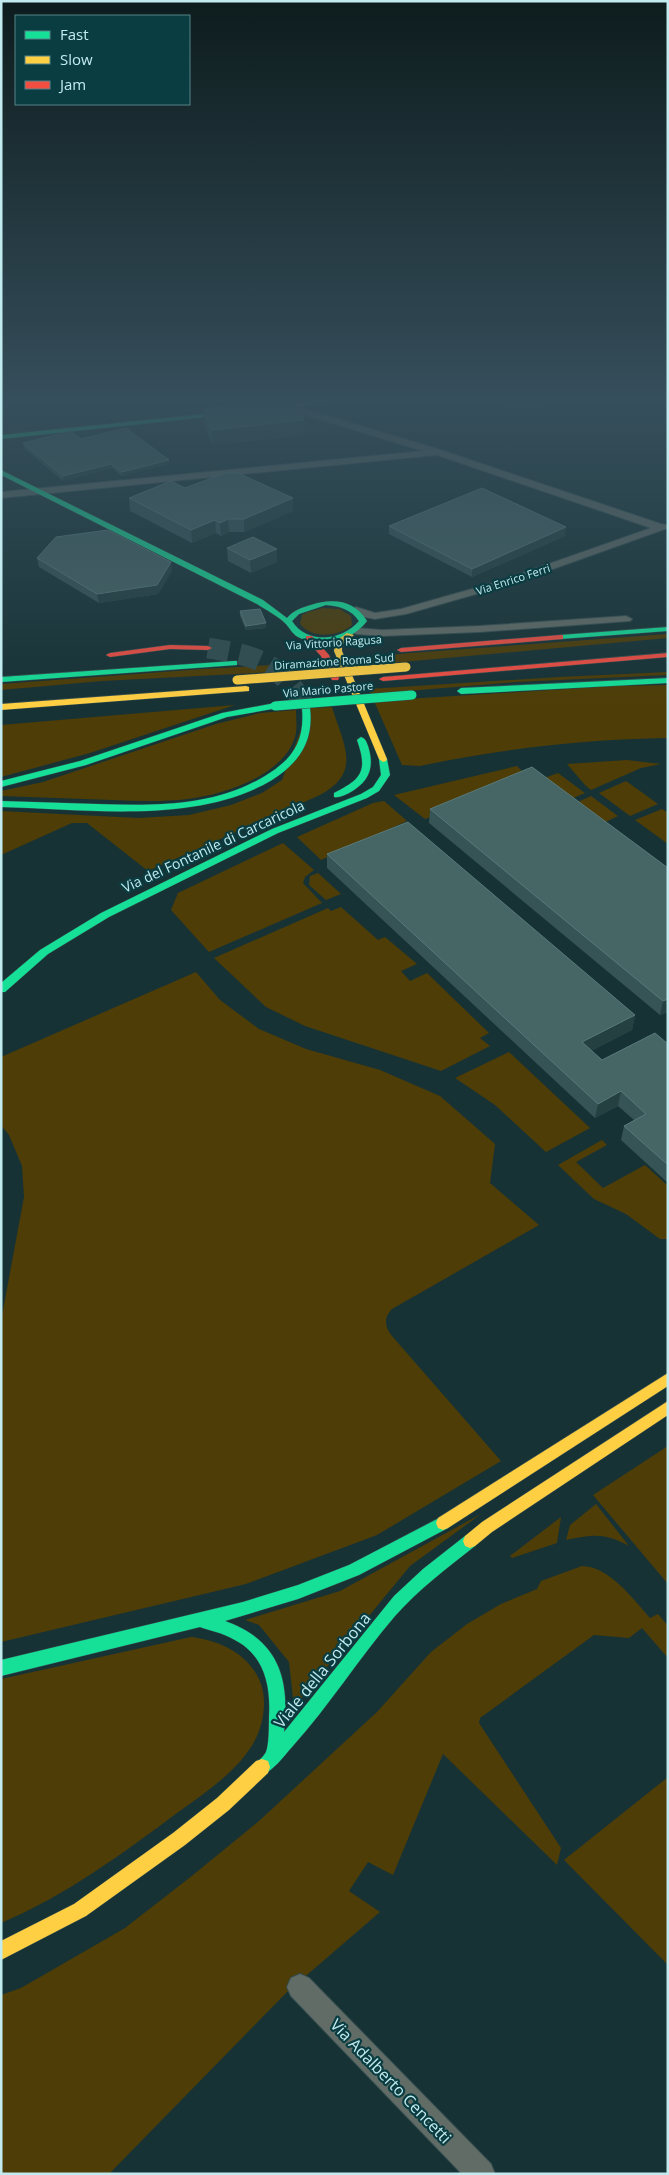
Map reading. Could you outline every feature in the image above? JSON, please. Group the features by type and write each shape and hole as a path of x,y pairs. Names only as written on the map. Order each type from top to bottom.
{"main road":[{"path":"55,500 260,602 289,623 292,629 309,638 330,640 353,633 363,621 356,610 333,603 282,605 260,602"},
{"path":"289,623 294,612 309,605"},
{"name":"Via Vittorio Ragusa","path":"396,650 668,629"},
{"name":"Via del Fontanile di Carcaricola","path":"1,989 44,952 97,919 256,839 364,796 379,786 386,775 384,764 338,651 338,644 353,633"},
{"path":"309,638 325,655 349,711"},
{"name":"Diramazione Roma Sud","path":"1,698 668,647"},
{"path":"102,656 170,648 208,648"},
{"path":"541,657 609,648"},
{"name":"Via Vittorio Ragusa","path":"313,656 352,654"},
{"path":"382,679 668,655"},
{"path":"1,680 239,662"},
{"path":"1,670 21,667"},
{"path":"382,679 441,679 668,669"},
{"name":"Diramazione Roma Sud","path":"1,707 382,679"},
{"path":"453,692 580,683 668,680"},
{"name":"Via Mario Pastore","path":"1,784 83,763 225,715 274,706 416,695"},
{"path":"1,804 158,809 190,806 228,798 264,782 292,760 307,737 309,726 306,708"},
{"name":"Via del Fontanile di Carcaricola","path":"226,842 358,784 368,772 370,762 355,726"},
{"name":"Via del Fontanile di Carcaricola","path":"83,914 186,862"},
{"path":"1,1668 202,1620 298,1592 354,1570 443,1523 668,1379"},
{"name":"Viale della Sorbona","path":"1,1951 66,1919 179,1839 231,1798 273,1756 320,1701 391,1610 426,1575 487,1527 668,1408"},
{"path":"202,1620 247,1638 260,1649 269,1662 277,1682 280,1702 273,1756"}],"street":[{"path":"578,500 665,527"},
{"name":"Via Enrico Ferri","path":"356,610 374,616 396,614 504,583 665,527"},
{"path":"353,633 479,629 626,620"},
{"name":"Via Adalberto Cencetti","path":"300,1987 481,2174"}],"shaded area":[{"path":"323,608 340,609 351,616 352,625 340,632 325,635 311,632 300,624 302,615"},
{"path":"668,634 668,638 313,670 102,681 1,690 1,684 325,662 410,653"},
{"path":"668,672 668,675 516,682 371,694 368,689 559,677"},
{"path":"668,685 668,738 605,740 543,746 420,766 402,765 374,701 614,686"},
{"path":"235,705 90,753 1,777 1,725"},
{"path":"332,707 344,745 346,767 342,777 320,795 148,871 87,823 72,823 1,855 1,811 138,818 189,815 231,805 262,793 282,780 309,708"},
{"path":"296,710 294,740 287,753 277,764 249,781 218,793 188,799 160,801 1,796 1,791 43,782 216,724 260,713"},
{"path":"627,760 661,764 641,768 591,790 567,764"},
{"path":"517,766 531,781 425,819 394,795"},
{"path":"558,773 585,793 566,801 539,780"},
{"path":"626,781 658,804 630,816 599,793"},
{"path":"591,796 618,816 599,825 571,805"},
{"path":"384,801 407,821 321,860 297,837 373,803"},
{"path":"662,809 668,813 668,844 635,820"},
{"path":"283,843 314,870 305,877 303,883 322,903 209,952 171,910 178,893"},
{"path":"318,873 341,894 326,900 309,885 310,876"},
{"path":"341,907 378,940 385,937 417,964 401,971 410,981 427,973 489,1033 480,1038 490,1046 441,1071 305,1026 266,1007 214,958 328,908 331,911"},
{"path":"196,972 220,1000 259,1029 306,1049 380,1070 440,1096 495,1144 490,1183 539,1225 392,1309 387,1316 386,1322 392,1336 501,1461 377,1535 246,1584 1,1642 1,1321 24,1197 22,1166 9,1135 1,1125 1,1057"},
{"path":"509,1052 590,1128 546,1152 495,1105 455,1078"},
{"path":"602,1140 607,1145 576,1162 603,1188 645,1165 668,1186 668,1239 660,1239 626,1214 594,1199 558,1165"},
{"path":"668,1446 668,1584 593,1495"},
{"path":"596,1504 629,1546 612,1538 598,1536 566,1540 570,1525"},
{"path":"481,1514 410,1566 294,1707 289,1662 259,1625 245,1620 340,1591"},
{"path":"561,1517 557,1543 512,1558 510,1556"},
{"path":"582,1566 592,1567 611,1578 629,1594 650,1618 658,1614 668,1626 668,1658 642,1628 629,1638 594,1635 480,1718 479,1723 561,1848 557,1865 443,1754 393,1875 368,1862 349,1891 380,1912 286,1993 109,2174 1,2174 1,1995 21,1988 125,1928 193,1875 259,1821 377,1712 431,1652 467,1624 501,1604 537,1589 541,1581"},
{"path":"191,1637 211,1641 231,1649 247,1662 259,1679 264,1696 263,1714 259,1732 251,1747 227,1775 114,1859 48,1900 1,1923 1,1679"},
{"path":"668,1777 668,1965 564,1860"}],"building":[{"path":"132,500 290,500 244,519 228,519 220,523 215,520 191,530"},
{"path":"454,500 507,500 566,527 472,569 389,526"},
{"path":"108,530 171,562 157,585 97,594 37,558 56,537"},
{"path":"253,537 277,549 250,560 227,548"},
{"path":"260,609 266,623 246,626 240,611"},
{"path":"532,767 668,868 668,999 663,1001 430,809"},
{"path":"408,822 635,1015 582,1042 602,1060 655,1033 668,1044 668,1165 624,1126 646,1114 621,1091 598,1104 327,854"}],"tunnel":[{"path":"208,648 241,654 266,664 287,680 306,708"}],"traffic: fast":[{"path":"56,500 260,602 289,623"},
{"path":"325,603 347,606 356,612 363,621 356,629 336,639 312,639 302,636 293,630 288,621 296,612 325,603"},
{"path":"560,637 668,629"},
{"path":"1,680 234,663"},
{"path":"461,691 668,680"},
{"path":"275,706 412,695"},
{"path":"1,784 83,763 225,715 275,706"},
{"path":"1,804 144,808 190,805 235,795 277,773 298,753 307,728 306,708"},
{"path":"337,795 355,785 365,774 367,760 361,740"},
{"path":"1,989 44,952 105,915 275,831 364,796 376,789 386,775 383,759"},
{"path":"1,1668 243,1609 298,1592 354,1570 443,1523"},
{"path":"262,1767 297,1730 374,1630 399,1601 428,1574 470,1541"},
{"path":"202,1620 229,1629 245,1637 259,1648 268,1662 274,1676 278,1708 273,1757"}],"traffic: slow":[{"path":"350,635 338,644 338,651 383,759"},
{"path":"237,680 406,667"},
{"path":"1,707 246,689"},
{"path":"443,1523 668,1379"},
{"path":"470,1541 487,1527 668,1407"},
{"path":"1,1951 80,1910 179,1839 223,1804 262,1767"}],"traffic: jam":[{"path":"401,650 560,637"},
{"path":"309,638 325,655 335,678"},
{"path":"110,655 170,647 208,648"},
{"path":"383,679 668,655"}]}
